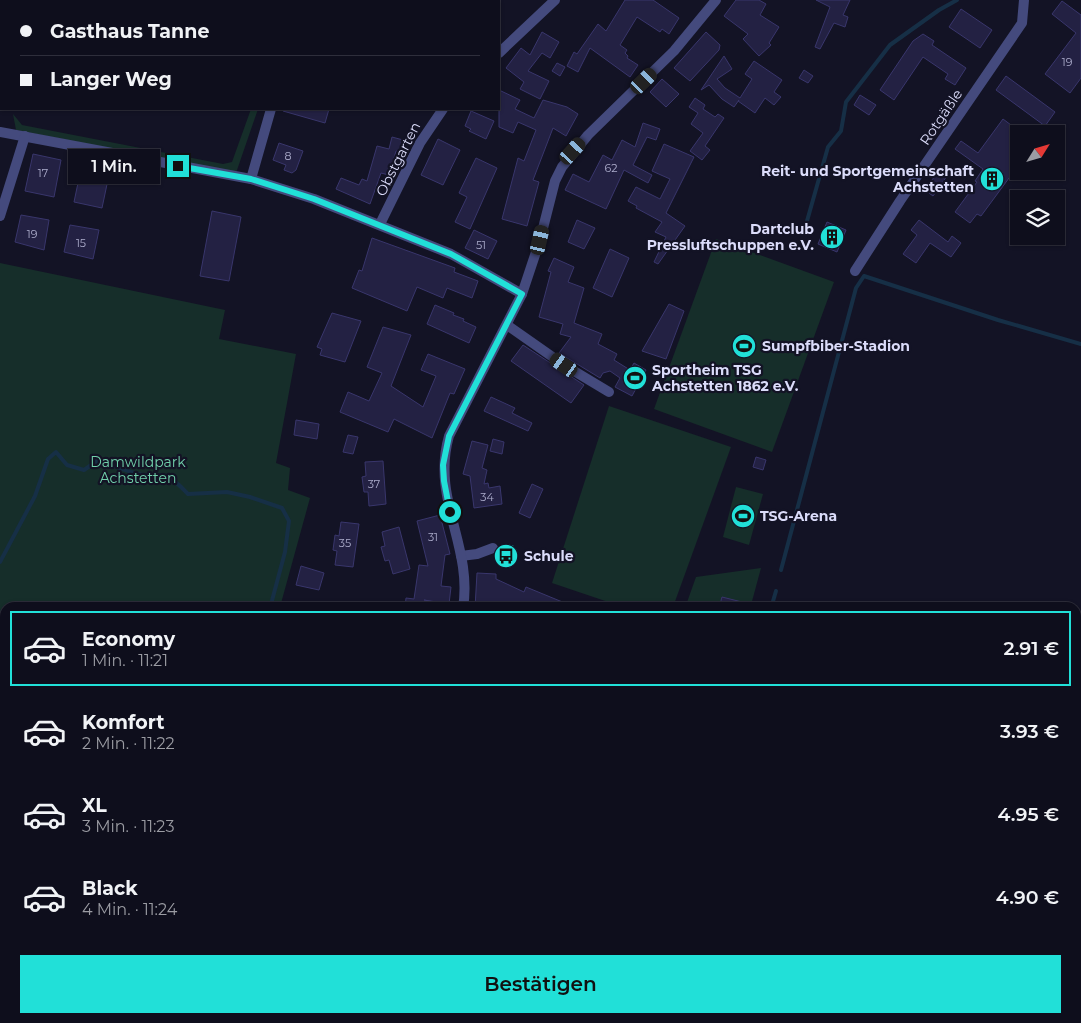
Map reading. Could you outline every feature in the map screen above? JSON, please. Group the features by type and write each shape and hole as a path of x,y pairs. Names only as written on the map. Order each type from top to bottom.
{"street":[{"path":"500,53 555,0"},
{"path":"463,602 464,569 444,481 445,453 449,436 522,294 540,240 555,181 562,167 588,135 674,51 716,0"},
{"name":"Rotgäßle","path":"855,271 1022,23 1024,0"},
{"path":"251,179 271,110"},
{"name":"Obstgarten","path":"380,224 420,143 442,110"},
{"path":"0,132 251,179 314,199 451,254 522,294"},
{"path":"0,216 25,136"},
{"path":"507,325 564,365 609,392"},
{"path":"461,556 493,548"}],"green space":[{"path":"251,110 258,110 236,173 16,130 13,114 22,125 223,164 232,162"},
{"name":"Sumpfbiber-Stadion","path":"716,239 834,282 772,452 654,409"},
{"name":"Damwildpark Achstetten","path":"0,263 225,310 219,339 296,354 276,463 290,468 288,490 310,498 281,602 0,602"},
{"path":"609,406 731,447 675,602 608,602 552,583"},
{"name":"TSG-Arena","path":"736,487 763,494 749,545 723,537"},
{"path":"761,568 752,602 740,602 722,597 720,602 687,602 696,577"}],"building":[{"path":"625,0 653,0 679,18 669,34 662,29 660,32 637,17 620,45 627,50 625,53 628,56 627,58 638,65 630,77 590,48 578,72 567,66 574,52 577,54 598,24 606,31"},
{"path":"736,0 759,0 766,4 760,15 779,27 769,43 771,45 759,56 743,39 748,34 724,16"},
{"path":"816,0 850,0 843,15 848,17 845,27 834,23 820,49 815,47 830,7"},
{"path":"1062,1 1081,15 1081,78 1070,93 1045,74 1076,33 1052,14"},
{"path":"961,9 992,30 980,48 949,27"},
{"path":"542,32 559,42 550,58 542,53 528,71 549,81 540,99 520,89 524,82 506,68 521,48 530,55"},
{"path":"706,32 720,45 719,50 690,81 674,68"},
{"path":"923,34 934,41 932,45 966,68 955,85 945,79 948,74 923,57 894,100 880,90 913,41"},
{"path":"724,56 732,69 717,79 725,88 740,98 752,79 745,74 754,61 782,80 774,92 781,97 774,105 765,98 755,113 738,101 734,107 722,99 709,85 701,90"},
{"path":"557,63 565,67 560,76 552,71"},
{"path":"804,70 813,76 808,83 799,78"},
{"path":"1006,76 1055,112 1046,125 1044,125 996,90"},
{"path":"662,79 679,94 666,107 650,92"},
{"path":"500,90 520,100 515,109 534,118 543,100 567,107 578,114 566,136 553,128 533,180 539,182 527,226 502,219 518,158 524,161 536,130 518,122 513,133 499,127"},
{"path":"860,95 876,105 869,115 854,105"},
{"path":"695,98 705,105 703,109 715,117 718,114 724,118 705,146 710,150 702,160 690,151 703,133 691,124 698,113 689,107"},
{"path":"283,110 329,110 325,123"},
{"path":"471,111 494,121 486,139 469,131 471,129 465,126"},
{"path":"1003,119 1011,125 1010,177 981,216 977,214 970,223 955,212 977,182 975,181 983,169 955,149 961,141 978,153"},
{"path":"643,123 660,129 656,140 647,137 633,165 652,175 648,183 624,170 606,209 565,190 573,174 589,182 603,155 612,160 622,140 635,147"},
{"path":"392,137 403,140 400,152 396,151 389,175 381,173 370,204 336,189 341,178 359,185 362,179 367,181 377,146 389,149"},
{"path":"438,139 460,150 443,185 421,175"},
{"path":"279,143 303,151 296,170 292,173 284,170 286,165 273,160"},
{"path":"664,144 694,157 666,213 685,226 658,264 654,262 666,237 655,232 662,222 636,208 637,206 628,201 636,187 660,199 670,179 652,171"},
{"path":"33,154 61,160 54,197 25,191"},
{"path":"476,158 497,168 470,229 455,222 467,197 459,193"},
{"path":"82,164 110,170 102,208 74,202"},
{"path":"939,170 947,176 933,196 925,190"},
{"path":"212,211 241,217 229,281 200,276"},
{"path":"21,215 49,220 44,250 15,242"},
{"path":"577,220 595,228 584,249 568,242"},
{"path":"919,220 948,242 952,236 961,243 951,257 930,243 916,263 903,254 917,235 911,230"},
{"name":"Dartclub Pressluftschuppen e.V.","path":"827,222 846,230 837,252 818,244"},
{"path":"70,225 99,230 93,259 64,252"},
{"path":"474,230 497,241 488,259 465,248"},
{"path":"372,238 455,268 454,272 478,281 472,298 447,288 443,298 417,287 407,311 352,288 359,270 362,271"},
{"path":"610,249 629,258 612,297 593,288"},
{"path":"554,258 574,267 568,282 584,288 574,323 602,334 598,344 617,354 614,360 630,370 634,363 646,370 632,396 615,387 620,378 610,371 603,373 600,378 559,353 571,337 560,334 563,324 539,317 551,272 548,271"},
{"path":"669,304 684,311 666,359 642,351"},
{"path":"435,305 454,313 453,315 464,319 463,321 476,327 469,343 427,324"},
{"path":"332,313 361,321 345,362 320,355 322,349 317,347"},
{"path":"383,327 411,335 391,386 423,407 436,376 421,370 428,354 465,369 454,394 450,393 432,438 394,419 388,432 340,412 348,392 369,401 382,373 367,367"},
{"path":"523,345 584,385 571,403 511,361"},
{"path":"491,397 515,408 512,413 532,423 528,431 484,411"},
{"path":"296,420 319,424 317,439 294,435"},
{"path":"348,435 358,437 353,454 343,452"},
{"path":"493,439 504,442 502,454 490,451"},
{"path":"472,441 488,445 482,468 487,470 484,484 488,483 489,488 500,486 502,504 474,508 470,476 463,474"},
{"path":"756,457 766,460 763,470 753,467"},
{"path":"383,461 386,504 369,506 368,492 364,492 362,477 366,476 365,462"},
{"path":"532,484 543,489 530,518 519,513"},
{"path":"440,515 450,554 445,555 441,586 451,587 449,602 424,600 434,602 406,602 406,598 414,599 419,565 428,566 417,521"},
{"path":"341,522 359,524 353,567 335,565 337,551 333,550 335,535 339,536"},
{"path":"399,527 410,569 393,574 389,560 385,561 381,547 385,546 382,532"},
{"path":"301,566 324,573 319,590 296,585"},
{"path":"477,573 496,574 496,579 524,592 526,587 562,602 475,602"},
{"path":"722,597 742,602 721,602"}],"waterway":[{"path":"807,221 828,147 841,131 846,102 890,45 939,10 957,0"},
{"path":"781,570 856,288 864,276 998,320 1081,344"},
{"path":"0,562 35,496 48,459 56,452 67,465 84,470 97,461 138,474 163,475 175,482 188,494 227,492 250,497 282,508 289,521 285,552 272,602"},
{"path":"773,602 776,591"}],"place":[{"name":"Reit- und Sportgemeinschaft Achstetten","path":"992,179"},
{"name":"Dartclub Pressluftschuppen e.V.","path":"832,237"},
{"name":"Sumpfbiber-Stadion","path":"744,346"},
{"name":"Sportheim TSG Achstetten 1862 e.V.","path":"635,378"},
{"name":"TSG-Arena","path":"743,516"},
{"name":"Schule","path":"506,556"}],"route":[{"path":"178,166 251,179 314,199 451,254 522,294 449,436 443,465 446,497 450,512"}]}
